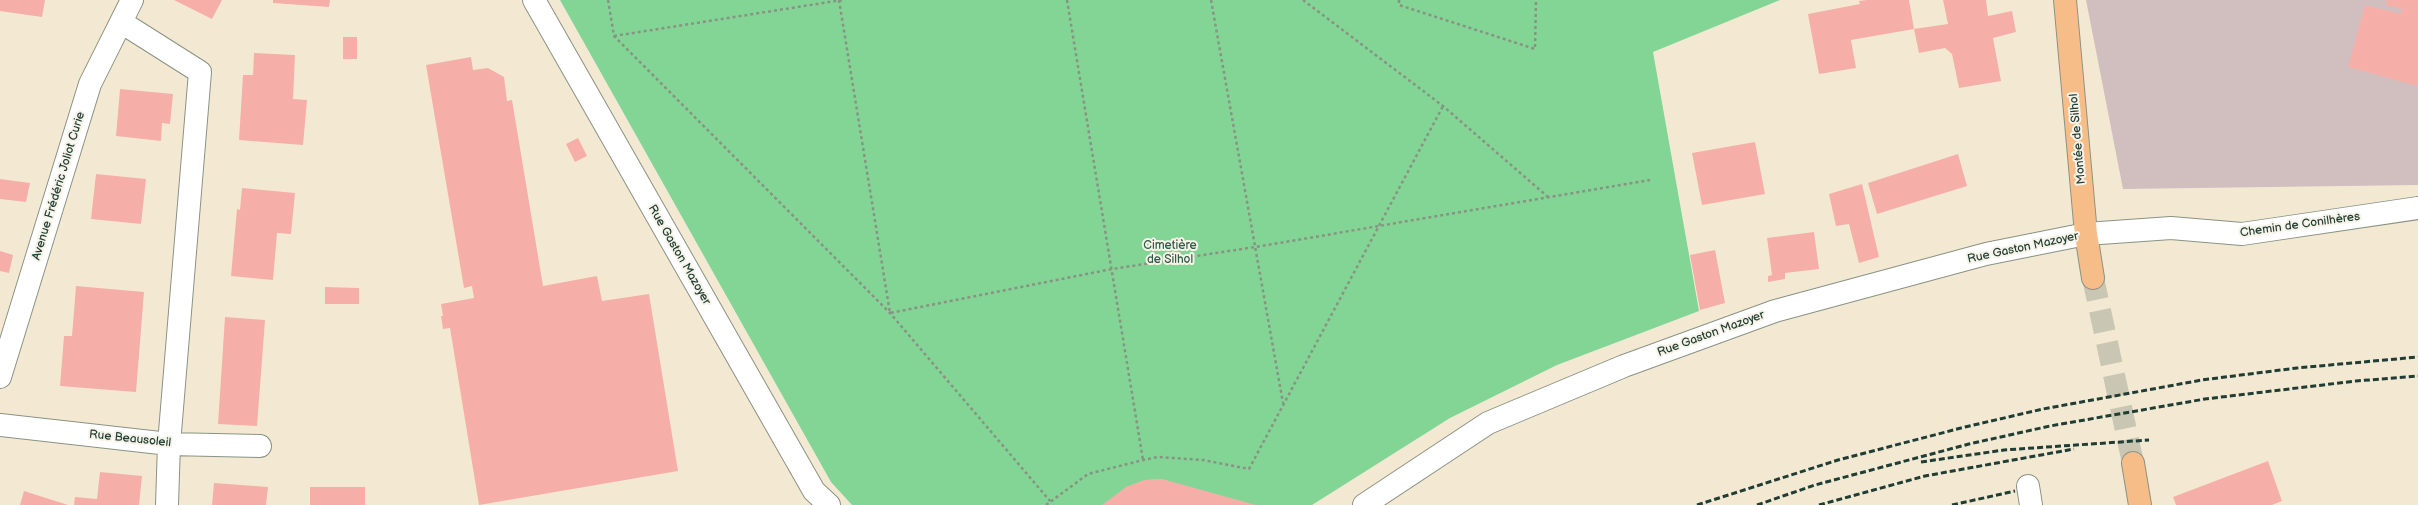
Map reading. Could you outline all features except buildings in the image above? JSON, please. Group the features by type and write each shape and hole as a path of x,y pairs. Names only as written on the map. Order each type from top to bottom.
{"main road":[{"name":"Montée de Silhol","path":"2065,0 2086,234 2093,278"},
{"path":"2133,463 2141,504"}],"street":[{"name":"Avenue Frédéric Joliot Curie","path":"0,378 90,84 132,0"},
{"name":"Rue Gaston Mazoyer","path":"534,0 814,490 829,505"},
{"path":"121,22 200,72 169,444 167,505"},
{"name":"Chemin de Conilhères","path":"2086,234 2171,228 2242,234 2418,208"},
{"name":"Rue Gaston Mazoyer","path":"1364,505 1488,423 1624,366 1775,311 1986,254 2086,234"},
{"name":"Rue Beausoleil","path":"0,425 169,444 260,446"}],"path":[{"path":"608,0 614,36 890,313 1050,501"},
{"path":"614,36 840,0 890,313"},
{"path":"1067,0 1143,460"},
{"path":"1211,0 1283,404"},
{"path":"1303,0 1443,106 1549,198"},
{"path":"1399,0 1399,5 1535,49 1536,0"},
{"path":"1046,505 1088,474 1158,457 1203,460 1249,469 1443,106"},
{"path":"890,313 1112,269 1378,227 1650,180"}],"shaded area":[{"path":"2086,0 2418,0 2418,185 2123,189"}],"green space":[{"name":"Cimetière de Silhol","path":"560,0 1780,0 1653,52 1699,311 1557,365 1450,418 1312,505 852,505 831,482"}],"tunnel":[{"path":"2093,278 2133,463"}],"railway":[{"path":"1697,505 1838,460 1965,427 2043,409 2202,380 2297,368 2418,357"},
{"path":"1757,505 1815,485 1969,444 2050,426 2205,399 2356,381 2418,376"},
{"path":"1921,462 2004,450 2149,440"},
{"path":"1819,505 1925,476 2074,449"},
{"path":"1952,505 2015,491"}]}
